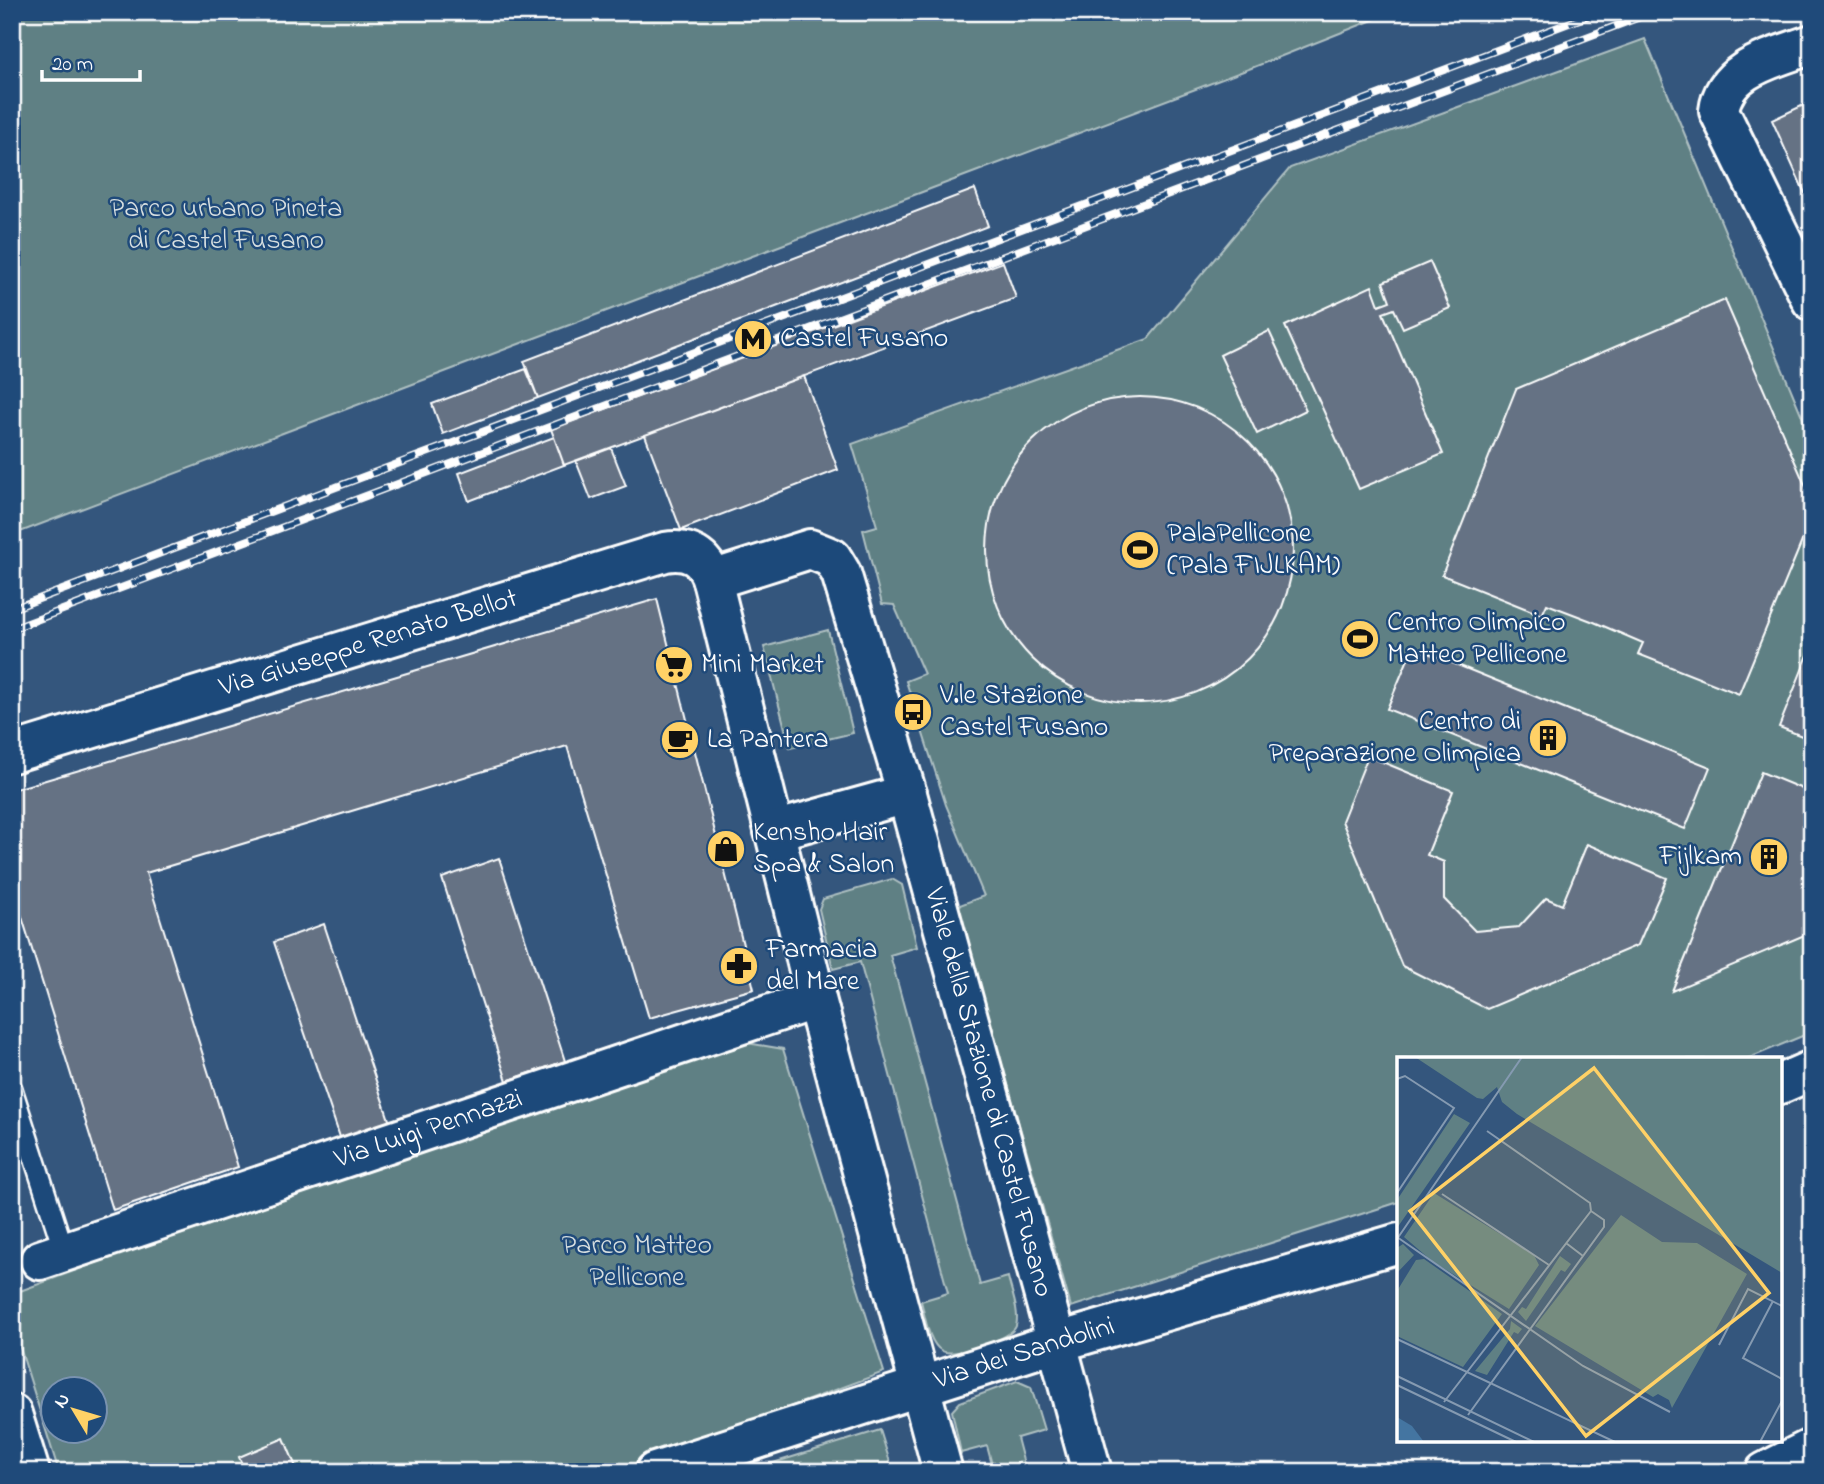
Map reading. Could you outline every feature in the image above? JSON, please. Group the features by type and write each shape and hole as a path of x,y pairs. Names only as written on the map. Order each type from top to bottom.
{"street":[{"path":"1812,44 1735,77 1721,95 1719,111 1812,302"},
{"name":"Viale della Stazione di Castel Fusano","path":"712,580 802,550 825,553 841,573 907,794 1091,1472"},
{"name":"Via Giuseppe Renato Bellot","path":"12,753 665,552 685,551 694,554 706,565 712,580"},
{"path":"712,580 816,999 943,1472"},
{"path":"774,831 907,794"},
{"name":"Via Luigi Pennazzi","path":"52,1256 816,999"},
{"path":"1782,1083 1812,1070"},
{"name":"Via dei Sandolini","path":"654,1472 1055,1343 1397,1244"},
{"path":"12,1414 30,1472"},
{"path":"1765,1472 1812,1448"}],"lane":[{"path":"12,1089 52,1256"}],"green space":[{"name":"Parco urbano Pineta di Castel Fusano","path":"12,12 1393,12 1254,67 12,535"},
{"name":"Centro Olimpico Matteo Pellicone","path":"1645,39 1812,440 1812,1032 1752,1057 1397,1057 1397,1203 1071,1307 957,906 984,896 946,805 906,681 924,674 894,605 882,604 863,530 877,526 852,444 1148,339 1290,168"},
{"path":"828,630 853,733 790,748 764,647"},
{"path":"892,879 902,885 917,947 890,955 980,1285 1008,1277 1016,1308 1016,1326 1012,1331 994,1341 958,1352 942,1351 937,1347 926,1321 921,1301 948,1293 860,962 833,969 819,909 823,899"},
{"name":"Parco Matteo Pellicone","path":"706,1036 783,1049 884,1372 614,1472 59,1472 51,1446 108,1446 108,1376 38,1376 38,1405 12,1322 12,1294"},
{"path":"1017,1381 1031,1387 1044,1430 1017,1438 1026,1472 994,1472 987,1446 961,1453 952,1411 960,1402"},
{"path":"880,1430 893,1472 744,1472"}],"building":[{"path":"1812,101 1812,209 1772,120"},
{"path":"975,189 988,226 538,398 524,361"},
{"path":"1003,262 1016,298 564,465 551,429"},
{"path":"1430,262 1450,308 1403,328 1394,309 1383,313 1443,454 1359,489 1285,326 1372,286 1379,305 1390,301 1383,282"},
{"path":"1725,300 1812,501 1812,517 1739,694 1638,654 1643,643 1594,622 1547,604 1542,615 1442,575 1516,389"},
{"path":"1269,331 1306,410 1257,434 1220,355"},
{"path":"526,369 538,398 443,434 432,404"},
{"path":"804,376 838,470 681,530 645,435"},
{"name":"PalaPellicone (Pala FIJLKAM)","path":"1140,397 1170,400 1199,409 1225,423 1248,442 1267,465 1281,491 1290,520 1293,550 1290,580 1281,609 1267,635 1248,658 1225,677 1199,691 1170,700 1140,703 1110,700 1081,691 1055,677 1032,658 1013,635 999,609 990,580 987,550 990,520 999,491 1013,465 1032,442 1055,423 1081,409 1110,400"},
{"path":"554,437 564,465 469,501 459,473"},
{"path":"611,448 626,486 591,499 576,461"},
{"path":"657,599 754,989 649,1018 567,746 146,873 238,1167 113,1210 12,885 12,790"},
{"path":"1812,645 1812,740 1779,727"},
{"name":"Centro di Preparazione Olimpica","path":"1413,647 1710,767 1685,829 1387,709"},
{"path":"1368,756 1453,791 1427,855 1444,862 1444,899 1475,931 1519,927 1546,898 1562,905 1587,844 1667,878 1638,945 1487,1009 1402,966 1342,821"},
{"name":"Fijlkam","path":"1761,772 1812,793 1812,922 1807,934 1672,991"},
{"path":"499,858 565,1061 507,1081 442,878"},
{"path":"324,924 390,1123 341,1140 274,942"},
{"path":"284,1438 298,1472 245,1472 239,1457"}],"railway":[{"path":"12,609 1598,12"},
{"path":"12,629 1653,12"}],"place":[{"name":"Castel Fusano","path":"753,339"},
{"name":"PalaPellicone (Pala FIJLKAM)","path":"1140,550"},
{"name":"Centro Olimpico Matteo Pellicone","path":"1360,639"},
{"name":"Mini Market","path":"674,665"},
{"name":"V.le Stazione Castel Fusano","path":"913,712"},
{"name":"Centro di Preparazione Olimpica","path":"1548,738"},
{"name":"La Pantera","path":"680,740"},
{"name":"Kensho Hair Spa & Salon","path":"726,849"},
{"name":"Fijlkam","path":"1769,857"},
{"name":"Farmacia del Mare","path":"739,966"}]}
